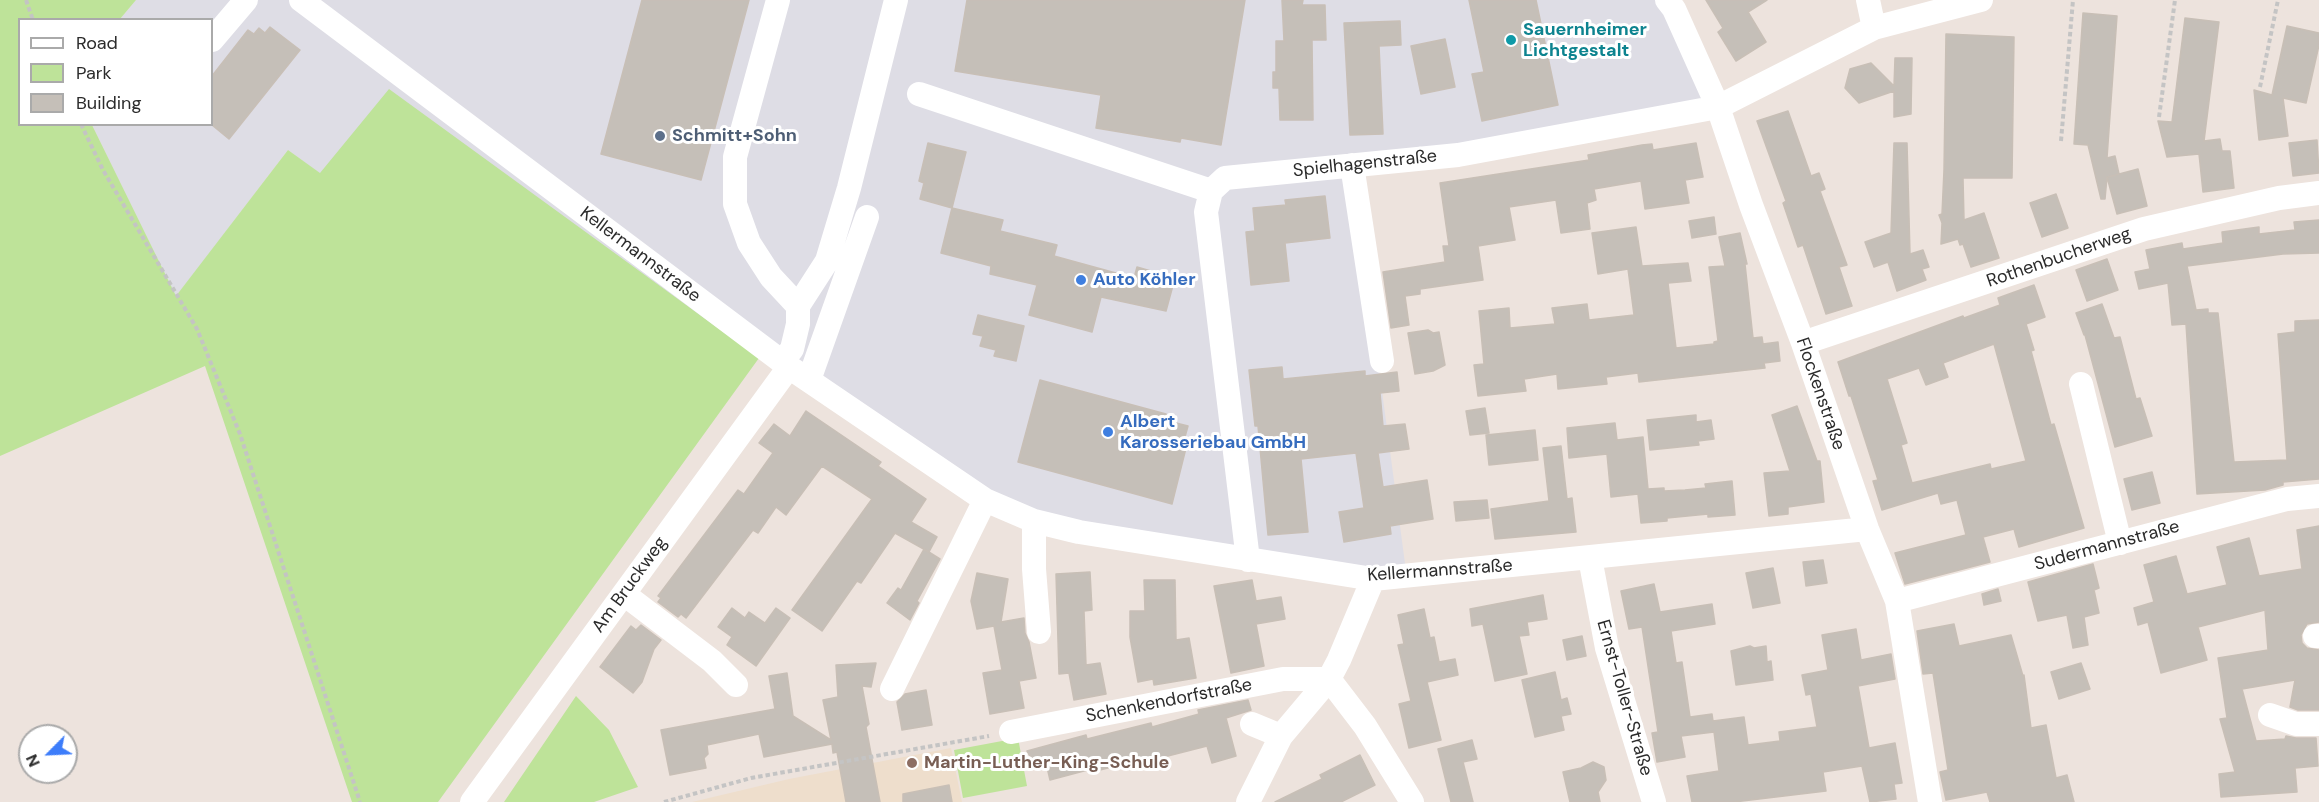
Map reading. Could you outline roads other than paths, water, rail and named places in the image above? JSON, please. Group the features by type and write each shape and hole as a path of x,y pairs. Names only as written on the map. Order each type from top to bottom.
{"street":[{"path":"213,39 246,0"},
{"name":"Kellermannstraße","path":"301,0 793,370 985,500 1034,521 1123,541 1373,579 1867,529"},
{"path":"778,0 735,157 735,204 749,243 771,277 798,306"},
{"path":"793,370 792,349 798,324 798,306 827,261 849,188 896,0"},
{"name":"Flockenstraße","path":"1666,0 1674,9 1718,107 1867,529 1897,601 1930,802"},
{"path":"1868,0 1874,28"},
{"name":"Spielhagenstraße","path":"1211,191 1225,178 1458,155 1718,107 1874,28 1981,0"},
{"path":"919,94 1211,191 1206,212 1248,560"},
{"path":"1352,165 1382,361"},
{"name":"Rothenbucherweg","path":"1803,343 2144,229 2279,198 2319,193"},
{"path":"793,370 867,217"},
{"name":"Am Bruckweg","path":"472,802 624,594 793,370"},
{"path":"2081,384 2120,543"},
{"name":"Sudermannstraße","path":"1897,601 2287,499 2319,496"},
{"path":"892,689 985,500"},
{"path":"1034,521 1034,569 1039,632"},
{"name":"Ernst-Toller-Straße","path":"1590,558 1606,648 1654,802"},
{"path":"1248,802 1281,736 1329,679 1373,579"},
{"path":"624,594 712,661 736,685"},
{"name":"Schenkendorfstraße","path":"1011,732 1283,679 1329,679"},
{"path":"1329,679 1365,726 1412,802"},
{"path":"2270,715 2296,724 2319,724"},
{"path":"1252,724 1281,736"}],"place":[{"name":"Sauernheimer Lichtgestalt","path":"1511,40"},
{"name":"Schmitt+Sohn","path":"660,136"},
{"name":"Auto Köhler","path":"1081,280"},
{"name":"Albert Karosseriebau GmbH","path":"1108,432"},
{"name":"Martin-Luther-King-Schule","path":"912,763"}]}
